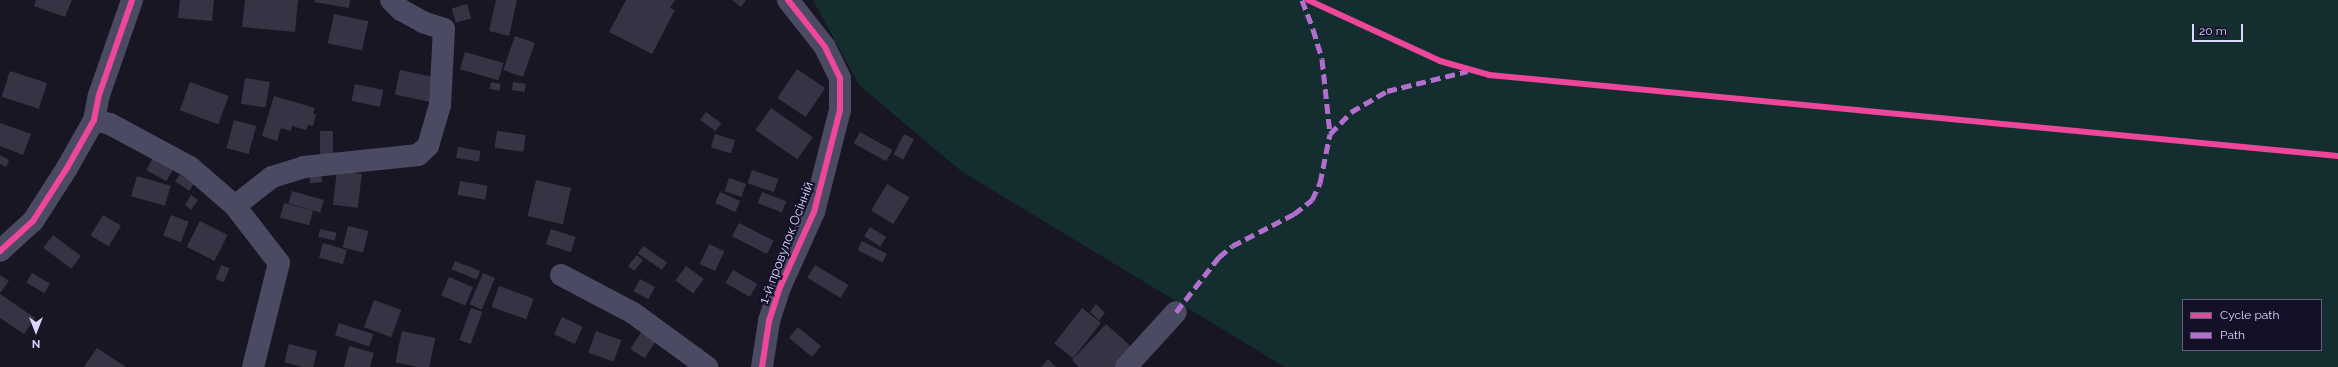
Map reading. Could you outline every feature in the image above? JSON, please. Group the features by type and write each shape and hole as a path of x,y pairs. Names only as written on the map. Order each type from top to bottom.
{"street":[{"path":"0,252 33,220 67,168 94,120 99,95 132,0"},
{"path":"235,206 272,177 304,167 418,155 428,146 440,105 444,29 423,22 401,10 391,0"},
{"name":"1-й провулок Осінній","path":"762,367 769,321 781,285 814,212 840,110 840,78 825,47 788,0"},
{"path":"94,120 110,124 190,167 235,206 279,263 253,367"},
{"path":"561,275 634,313 707,367"},
{"path":"1126,367 1176,312"}],"green space":[{"path":"813,0 2338,0 2338,367 1285,367 961,171 859,85"}],"building":[{"path":"36,0 72,0 65,17 34,6"},
{"path":"180,0 214,0 212,21 178,18"},
{"path":"245,0 298,0 295,32 242,27"},
{"path":"315,0 350,0 349,8 314,2"},
{"path":"496,0 517,0 509,36 489,31"},
{"path":"626,0 675,0 670,8 675,10 652,54 609,32"},
{"path":"732,0 746,0 741,7"},
{"path":"467,4 471,18 456,23 452,8"},
{"path":"334,14 368,21 362,51 328,43"},
{"path":"515,36 535,43 523,77 503,70"},
{"path":"465,52 503,63 498,80 460,69"},
{"path":"797,69 825,88 806,117 777,98"},
{"path":"400,70 434,77 429,102 395,94"},
{"path":"10,71 47,83 39,109 2,97"},
{"path":"245,78 270,82 266,108 241,104"},
{"path":"190,82 229,96 218,124 180,110"},
{"path":"491,82 501,84 499,91 490,89"},
{"path":"513,82 526,84 525,92 512,90"},
{"path":"355,84 383,90 380,107 351,101"},
{"path":"274,96 315,108 313,114 316,114 313,126 308,125 306,130 292,126 291,131 281,128 277,141 262,136"},
{"path":"771,108 813,137 797,159 756,130"},
{"path":"706,112 721,123 715,131 700,120"},
{"path":"234,120 256,126 249,154 226,148"},
{"path":"0,123 31,134 23,155 0,146"},
{"path":"320,131 333,131 333,155 320,155"},
{"path":"497,131 526,135 523,152 495,148"},
{"path":"860,132 892,150 886,161 854,143"},
{"path":"715,134 735,140 731,154 711,147"},
{"path":"904,134 914,139 903,159 894,154"},
{"path":"458,147 481,151 479,162 456,158"},
{"path":"0,155 9,160 6,167 0,164"},
{"path":"154,156 174,167 166,181 146,170"},
{"path":"752,170 778,179 774,192 747,183"},
{"path":"337,171 362,174 358,208 333,205"},
{"path":"321,172 322,182 310,183 309,173"},
{"path":"180,174 194,183 189,191 175,182"},
{"path":"137,176 171,186 165,206 131,196"},
{"path":"729,178 746,184 741,197 724,191"},
{"path":"536,180 571,188 563,224 528,216"},
{"path":"460,181 488,186 485,200 458,195"},
{"path":"887,184 909,197 893,224 871,211"},
{"path":"292,191 324,200 320,213 288,203"},
{"path":"720,192 740,201 735,212 715,203"},
{"path":"762,192 786,201 782,213 758,203"},
{"path":"191,195 198,200 191,210 185,205"},
{"path":"284,203 313,211 309,225 280,217"},
{"path":"103,215 121,226 109,246 91,236"},
{"path":"171,215 189,222 181,242 163,236"},
{"path":"200,221 228,235 214,261 187,247"},
{"path":"739,223 774,241 767,254 732,236"},
{"path":"348,226 368,231 363,252 343,247"},
{"path":"870,227 886,237 880,246 864,236"},
{"path":"320,229 337,233 335,241 318,237"},
{"path":"551,229 576,237 571,252 546,244"},
{"path":"53,235 81,256 71,269 43,248"},
{"path":"862,241 887,254 882,263 857,250"},
{"path":"323,243 347,250 343,264 319,257"},
{"path":"709,244 724,251 715,271 700,264"},
{"path":"643,246 667,262 662,270 638,253"},
{"path":"637,255 643,260 634,271 628,266"},
{"path":"455,261 480,271 477,279 452,269"},
{"path":"221,265 229,268 224,282 216,279"},
{"path":"815,265 848,285 841,298 807,278"},
{"path":"686,266 704,279 693,293 675,281"},
{"path":"733,270 757,284 750,297 726,283"},
{"path":"32,273 50,284 44,293 26,282"},
{"path":"483,273 495,278 482,309 470,304"},
{"path":"0,275 9,281 0,293"},
{"path":"449,277 473,287 465,306 441,295"},
{"path":"640,279 655,287 648,299 633,291"},
{"path":"499,286 534,299 526,319 491,307"},
{"path":"0,294 35,318 24,334 0,318"},
{"path":"374,300 401,310 391,337 364,327"},
{"path":"1096,304 1105,313 1099,320 1090,312"},
{"path":"471,308 482,312 471,344 459,340"},
{"path":"1082,308 1101,323 1073,358 1054,343"},
{"path":"562,317 583,327 575,344 554,334"},
{"path":"339,323 373,334 369,346 335,335"},
{"path":"1106,324 1135,350 1120,367 1079,367 1072,360"},
{"path":"798,327 821,346 812,357 789,338"},
{"path":"644,328 658,337 645,358 630,349"},
{"path":"402,331 435,338 429,367 417,367 395,362"},
{"path":"596,331 621,340 614,362 588,353"},
{"path":"289,344 317,351 313,367 303,367 284,362"},
{"path":"349,346 374,353 370,367 344,367"},
{"path":"97,348 126,367 84,367"},
{"path":"1048,359 1056,367 1041,367"}],"marked path":[{"path":"1302,0 1322,59 1330,134"},
{"path":"1176,312 1219,257 1232,246 1294,214 1312,200 1320,183 1330,134 1351,112 1387,91 1468,71"}],"cycle path":[{"path":"0,251 33,221 67,168 94,120 99,95 132,0"},
{"path":"762,367 769,321 781,285 814,212 840,110 840,78 825,47 788,0"},
{"path":"1308,0 1440,61 1489,75 2338,156"}]}
